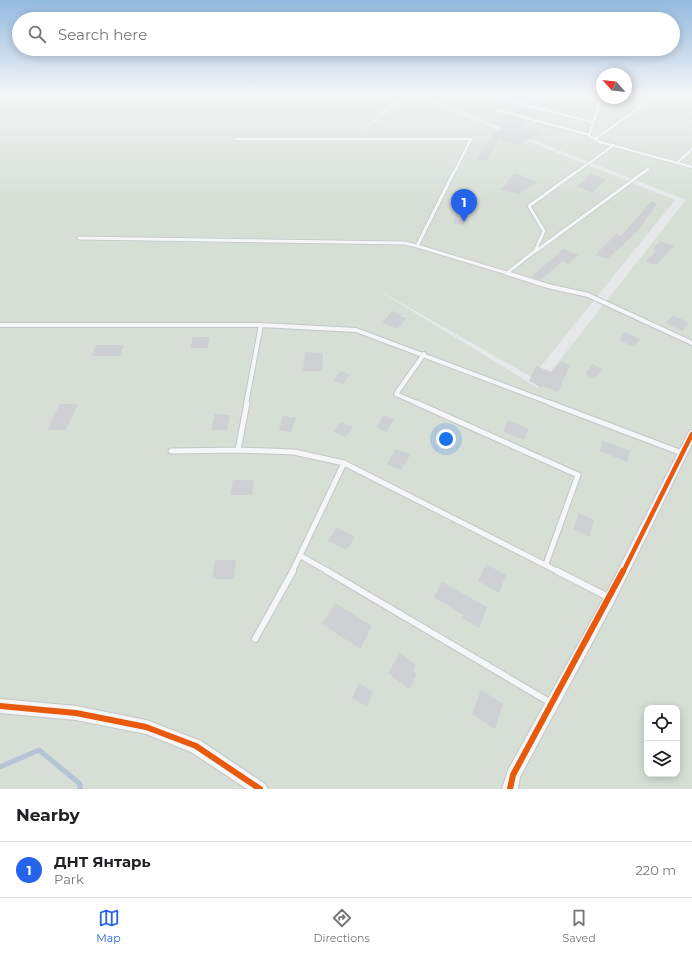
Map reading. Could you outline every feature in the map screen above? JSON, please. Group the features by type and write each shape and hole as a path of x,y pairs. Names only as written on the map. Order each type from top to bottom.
{"street":[{"path":"510,789 514,775 610,598 692,434"},
{"path":"0,706 76,713 146,727 196,746 260,789"}],"lane":[{"path":"578,132 590,135 589,136 595,139 614,146 692,167"},
{"path":"595,139 605,132"},
{"path":"236,139 471,139 417,246"},
{"path":"535,251 544,231 529,206 614,146"},
{"path":"678,162 692,148"},
{"path":"507,273 535,251 626,187 648,169"},
{"path":"80,238 405,243 548,286 588,295 692,343"},
{"path":"0,324 67,326 261,325 356,330 424,354 682,453"},
{"path":"238,450 261,325"},
{"path":"424,354 396,394 578,475 546,564"},
{"path":"171,451 238,450 294,452 344,463 546,564 610,598"},
{"path":"255,639 301,556 344,463"},
{"path":"301,556 552,704"}],"shaded area":[{"path":"0,132 504,132 675,200 532,377 371,286 538,388 686,200 513,132 692,132 692,789 0,789"}],"building":[{"path":"498,132 540,133 518,145 499,140 487,161 476,159 486,143 493,138 489,137"},
{"path":"514,173 537,182 519,194 501,190"},
{"path":"591,174 606,179 592,193 577,186"},
{"path":"462,201 474,204 463,225 453,223"},
{"path":"652,201 657,204 637,232 607,259 595,255 616,234 621,236"},
{"path":"660,241 674,246 656,265 646,261 656,251 653,249"},
{"path":"563,249 578,255 568,264 563,261 541,280 531,277"},
{"path":"392,311 402,314 400,316 406,318 398,329 382,323"},
{"path":"673,315 689,323 682,331 666,323"},
{"path":"625,332 640,339 634,347 619,340"},
{"path":"193,337 210,337 207,348 190,348"},
{"path":"96,345 124,345 120,356 91,356"},
{"path":"305,352 323,353 322,371 303,371"},
{"path":"562,361 570,365 558,392 543,386 542,388 529,381 536,366 552,372"},
{"path":"592,364 602,369 594,379 585,374"},
{"path":"341,371 350,375 343,384 334,380"},
{"path":"60,404 78,404 66,430 47,430"},
{"path":"215,414 230,415 227,430 211,430"},
{"path":"384,415 394,420 386,432 376,427"},
{"path":"283,416 296,418 291,432 279,430"},
{"path":"508,420 529,429 524,440 503,431"},
{"path":"341,422 353,427 346,437 334,432"},
{"path":"603,441 630,451 627,462 600,451"},
{"path":"396,449 410,455 401,470 387,464"},
{"path":"233,480 254,480 252,495 230,495"},
{"path":"579,513 594,520 589,537 573,529"},
{"path":"337,527 355,537 349,547 344,549 328,541"},
{"path":"215,560 236,560 234,579 212,579"},
{"path":"486,564 506,575 499,593 478,581"},
{"path":"442,582 487,607 479,628 462,618 463,615 434,597"},
{"path":"335,603 372,626 360,649 322,624"},
{"path":"400,653 416,665 413,671 417,674 409,689 388,673"},
{"path":"359,683 373,692 367,707 352,698"},
{"path":"481,690 503,704 495,729 472,714"}],"waterway":[{"path":"0,767 39,750 80,784 80,789"}],"cycle path":[{"path":"510,789 513,775 610,598 692,434"},
{"path":"0,706 76,713 146,727 196,746 260,789"}],"place":[{"name":"ДНТ Янтарь","path":"464,222"}]}
